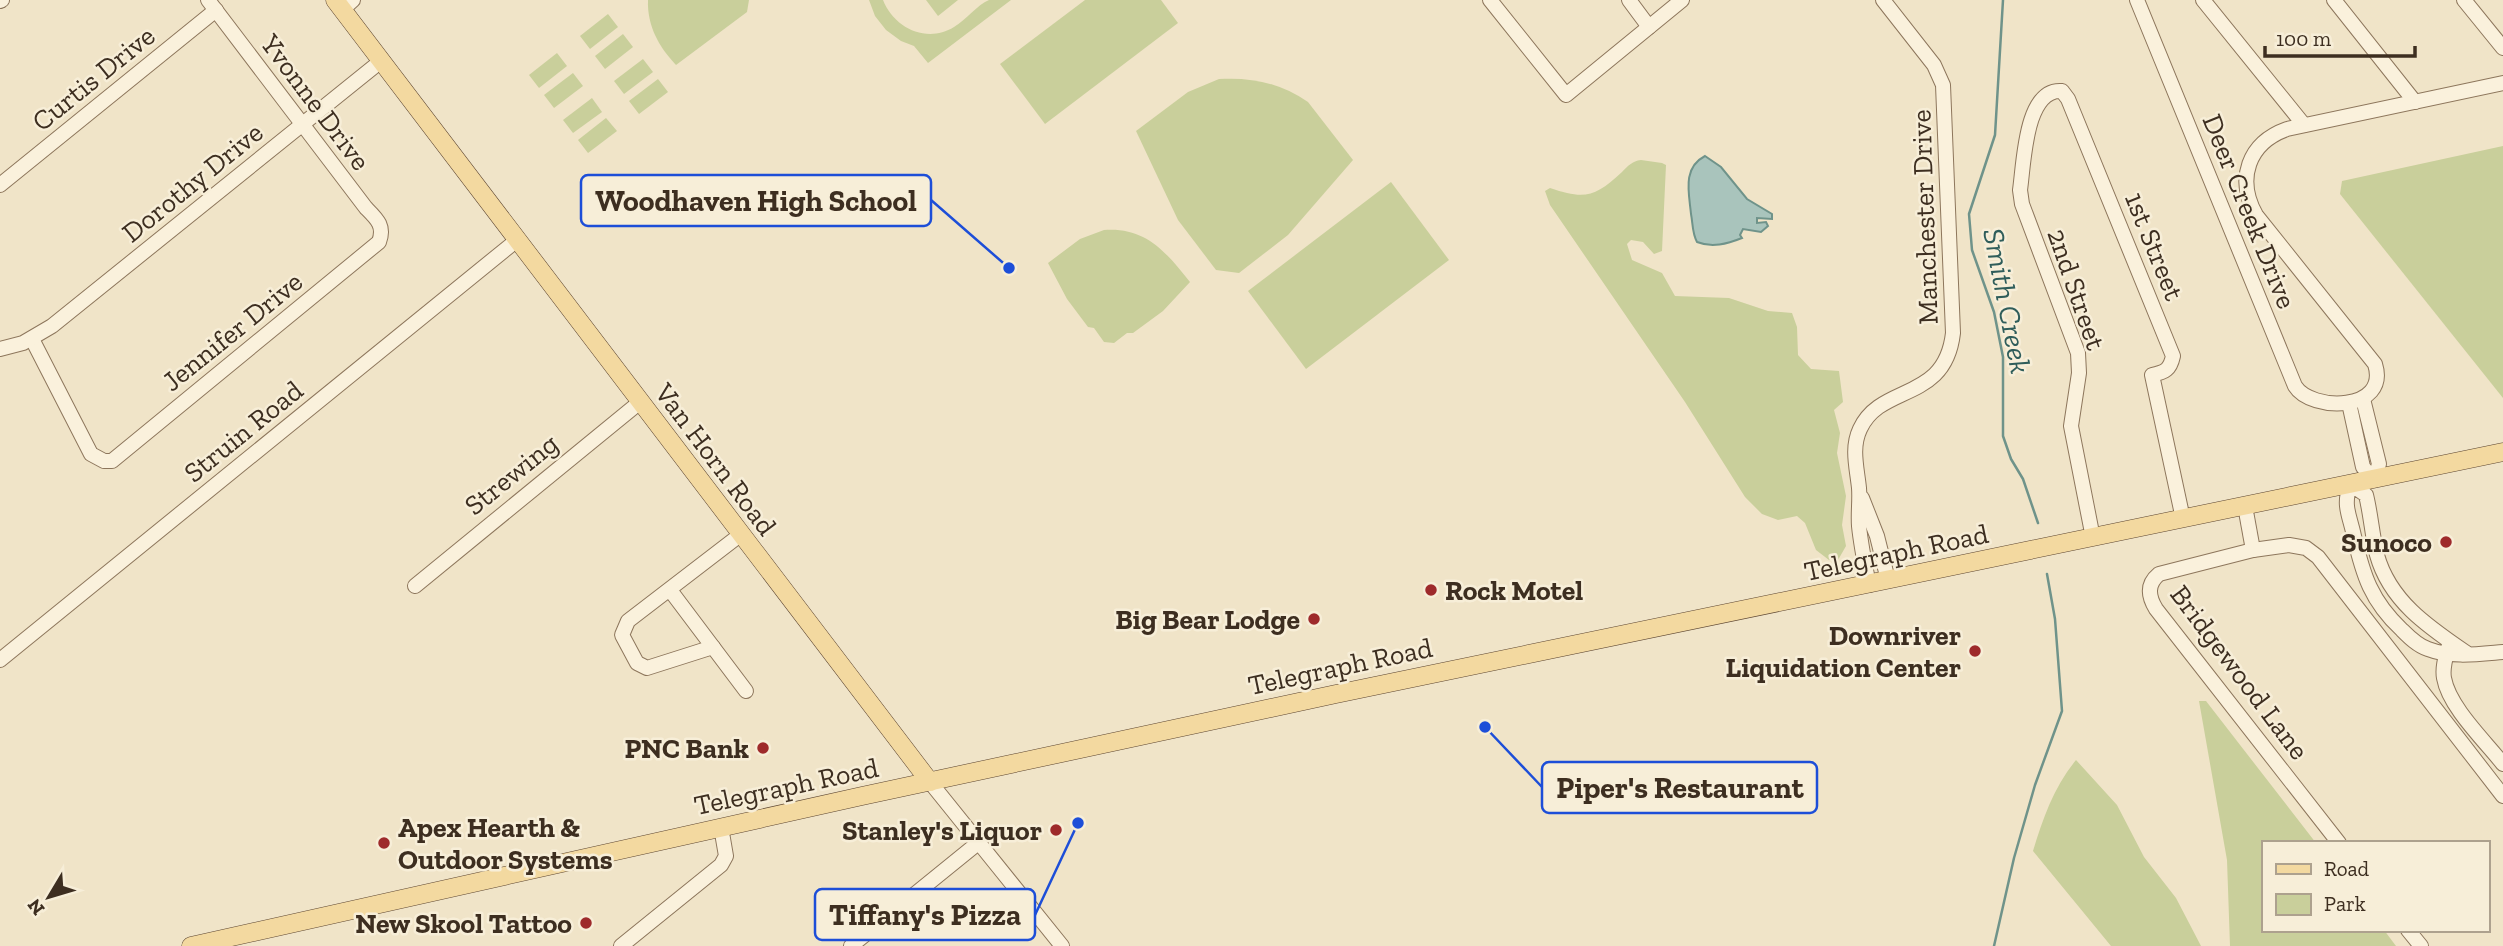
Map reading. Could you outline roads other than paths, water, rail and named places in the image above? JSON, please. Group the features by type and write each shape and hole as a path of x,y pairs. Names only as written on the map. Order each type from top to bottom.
{"main road":[{"name":"Van Horn Road","path":"343,3 381,61 930,782"},
{"name":"Telegraph Road","path":"191,946 721,827 1336,694 2503,452"}],"street":[{"path":"1490,0 1566,95 1682,0"},
{"path":"1629,0 1648,27"},
{"name":"Manchester Drive","path":"1869,584 1859,523 1855,456 1860,427 1878,409 1923,385 1936,374 1950,352 1953,333 1943,85 1934,65 1883,0"},
{"name":"Deer Creek Drive","path":"2137,0 2295,386 2302,395 2313,400 2356,401"},
{"path":"2203,0 2304,125"},
{"path":"2334,0 2415,102"},
{"path":"2464,0 2503,48"},
{"name":"Yvonne Drive","path":"212,5 378,221 382,234"},
{"name":"Curtis Drive","path":"0,185 212,5"},
{"name":"Dorothy Drive","path":"0,349 32,338 52,326 381,61"},
{"path":"2374,480 2379,464 2356,401 2372,391 2376,382 2375,363 2256,215 2247,194 2248,167 2260,146 2277,132 2503,83"},
{"name":"1st Street","path":"2021,180 2035,107 2044,94 2054,90 2062,91 2068,99 2173,356 2171,366 2165,372 2152,375 2183,519"},
{"name":"2nd Street","path":"2021,180 2022,204 2078,353 2077,387 2071,426 2092,538"},
{"name":"Jennifer Drive","path":"32,338 91,454 97,459 109,461 118,458 134,442 373,248 382,234"},
{"name":"Struin Road","path":"0,660 517,240"},
{"name":"Strewing","path":"415,586 640,402"},
{"path":"2449,647 2426,649 2409,638 2379,606 2359,560 2345,501 2350,484 2365,495 2377,554 2389,583 2408,608 2449,647 2468,654 2503,652"},
{"name":"Manchester Drive","path":"1859,490 1877,536 1888,580"},
{"path":"2245,506 2253,550"},
{"path":"713,647 651,667 642,667 623,641 623,629 628,621 740,535"},
{"name":"Bridgewood Lane","path":"2337,841 2155,609 2150,596 2150,585 2159,574 2253,550 2298,546 2306,548 2318,557 2503,796"},
{"path":"2359,560 2377,554"},
{"path":"670,590 746,691"},
{"path":"2449,647 2444,664 2444,678 2450,693 2503,764"},
{"name":"Van Horn Road","path":"930,782 1062,946"},
{"path":"621,946 721,865 726,856 721,827"},
{"path":"851,946 978,843"},
{"path":"2410,932 2421,946"}],"water":[{"path":"1705,156 1721,167 1747,199 1772,214 1772,219 1757,218 1757,223 1766,222 1768,226 1761,232 1743,229 1740,235 1742,238 1731,242 1708,245 1697,242 1689,198 1689,182 1693,167"}],"waterway":[{"name":"Smith Creek","path":"2003,0 1995,135 1969,214 1972,250 1994,312 2003,357 2003,436 2011,459 2023,479 2038,523"},
{"name":"Smith Creek","path":"1994,946 2014,858 2035,785 2062,711 2055,619 2047,574"}],"place":[{"name":"Woodhaven High School","path":"1009,268"},
{"name":"Sunoco","path":"2446,542"},
{"name":"Rock Motel","path":"1431,590"},
{"name":"Big Bear Lodge","path":"1314,619"},
{"name":"Downriver Liquidation Center","path":"1975,651"},
{"name":"Piper's Restaurant","path":"1485,727"},
{"name":"PNC Bank","path":"763,748"},
{"name":"Tiffany's Pizza","path":"1078,823"},
{"name":"Stanley's Liquor","path":"1056,830"},
{"name":"Apex Hearth & Outdoor Systems","path":"384,843"},
{"name":"New Skool Tattoo","path":"586,923"}]}
